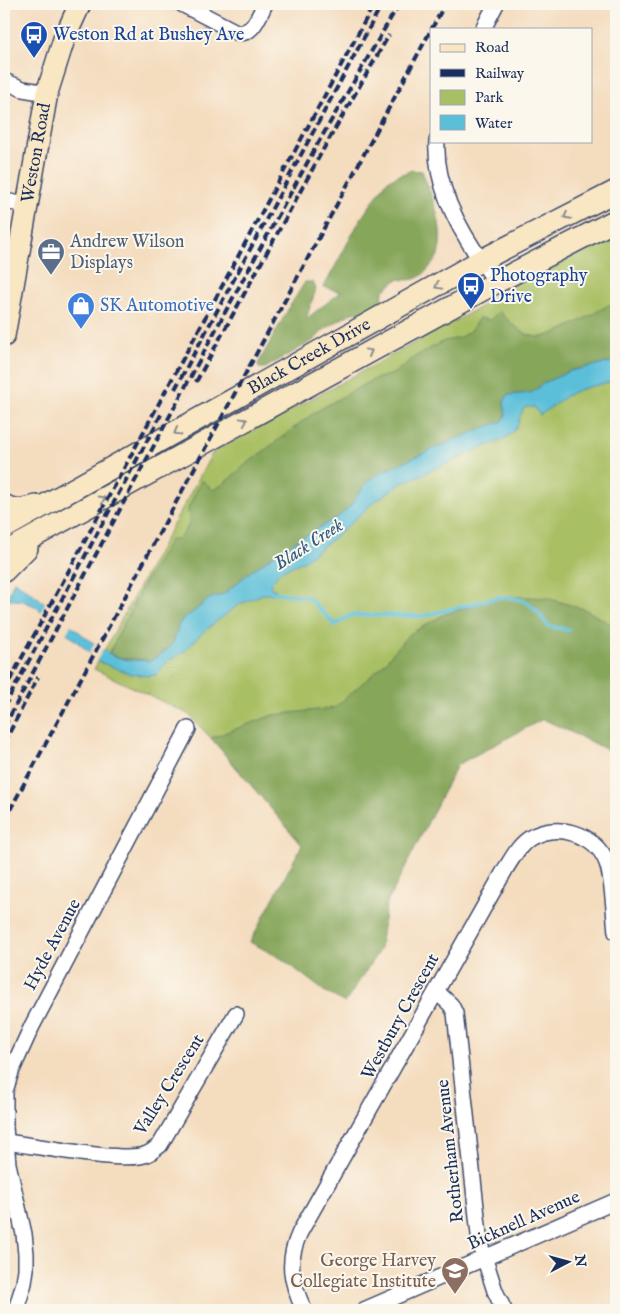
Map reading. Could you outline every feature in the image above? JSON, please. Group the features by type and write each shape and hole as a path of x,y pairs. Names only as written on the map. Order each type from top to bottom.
{"main road":[{"name":"Weston Road","path":"4,336 47,93 64,39 80,4"},
{"name":"Black Creek Drive","path":"4,528 480,261 616,191"},
{"name":"Black Creek Drive","path":"4,553 496,282 616,220"},
{"path":"4,505 10,509 19,510 51,503"},
{"path":"4,571 21,553 59,523"}],"street":[{"path":"182,4 236,32 246,33 252,29 265,4"},
{"path":"484,28 496,4"},
{"path":"4,81 27,90 47,93"},
{"path":"437,142 436,158 441,184 464,233 480,261 496,282"},
{"path":"4,201 26,205"},
{"name":"Hyde Avenue","path":"15,1309 24,1283 26,1254 8,1164 5,1090 32,1026 188,729"},
{"name":"Westbury Crescent","path":"304,1310 291,1274 292,1252 296,1240 510,861 523,844 530,838 560,830 574,832 587,838 596,846 604,856 609,869 616,932"},
{"name":"Rotherham Avenue","path":"436,992 451,1005 455,1013 480,1244 495,1291 504,1310"},
{"name":"Valley Crescent","path":"6,1142 130,1158 147,1154 160,1145 236,1014"},
{"name":"Bicknell Avenue","path":"364,1310 616,1201"}],"green space":[{"path":"412,170 422,171 437,212 440,244 438,255 434,262 418,277 411,280 398,279 383,291 382,301 364,312 351,313 325,329 314,340 265,368 259,368 258,364 305,282 313,282 316,289 306,319 341,292 324,287 360,220 388,180"},
{"path":"616,229 616,724 571,690 302,845 211,738 188,714 94,669 213,452 477,309 532,273"},
{"path":"616,301 616,361 570,371 544,383 531,393 508,395 504,402 506,416 503,421 473,432 367,482 341,515 281,550 250,572 224,594 209,599 191,614 184,617 179,624 173,643 166,651 150,661 125,658 109,653 143,585 170,540 180,538 189,524 188,508 202,480 213,490 222,485 315,412 374,379 393,374 416,356 444,341 459,338 470,331 479,318 490,320 499,311 516,327 527,334 538,337 565,329"},
{"path":"506,596 547,598 584,609 616,627 616,754 543,719 457,765 386,905 380,949 345,1003 324,991 282,959 250,942 302,845 211,738 273,715 334,708 382,666 408,635 445,614"}],"water":[{"name":"Black Creek","path":"616,361 616,381 584,388 572,393 540,415 534,407 525,407 515,430 504,439 402,483 374,502 335,537 302,562 280,571 270,584 272,589 276,589 273,594 263,594 238,605 202,633 184,652 168,661 156,675 131,674 102,663 35,606 23,601 7,599 14,581 108,653 124,659 150,661 166,651 173,643 179,624 184,617 191,614 209,599 224,594 250,572 281,550 341,515 367,482 383,471 503,421 506,415 504,402 508,395 531,393 544,383 570,371"}],"pier":[{"path":"46,601 72,623 65,636 40,614"},
{"path":"96,641 104,647 96,662 88,656"}],"waterway":[{"path":"272,592 308,597 335,625 351,615 423,616 499,597 508,597 528,604 548,626 569,630"}],"railway":[{"path":"4,691 374,4"},
{"path":"175,389 382,4"},
{"path":"4,727 223,316 317,145 399,4"},
{"path":"432,28 445,4"},
{"path":"4,821 430,32"},
{"path":"196,382 324,148 389,35"},
{"path":"4,707 163,411"},
{"path":"4,743 38,677"}],"place":[{"name":"Weston Rd at Bushey Ave","path":"34,59"},
{"name":"Andrew Wilson Displays","path":"51,276"},
{"name":"Photography Drive","path":"471,310"},
{"name":"SK Automotive","path":"81,330"},
{"name":"George Harvey Collegiate Institute","path":"455,1295"}]}
